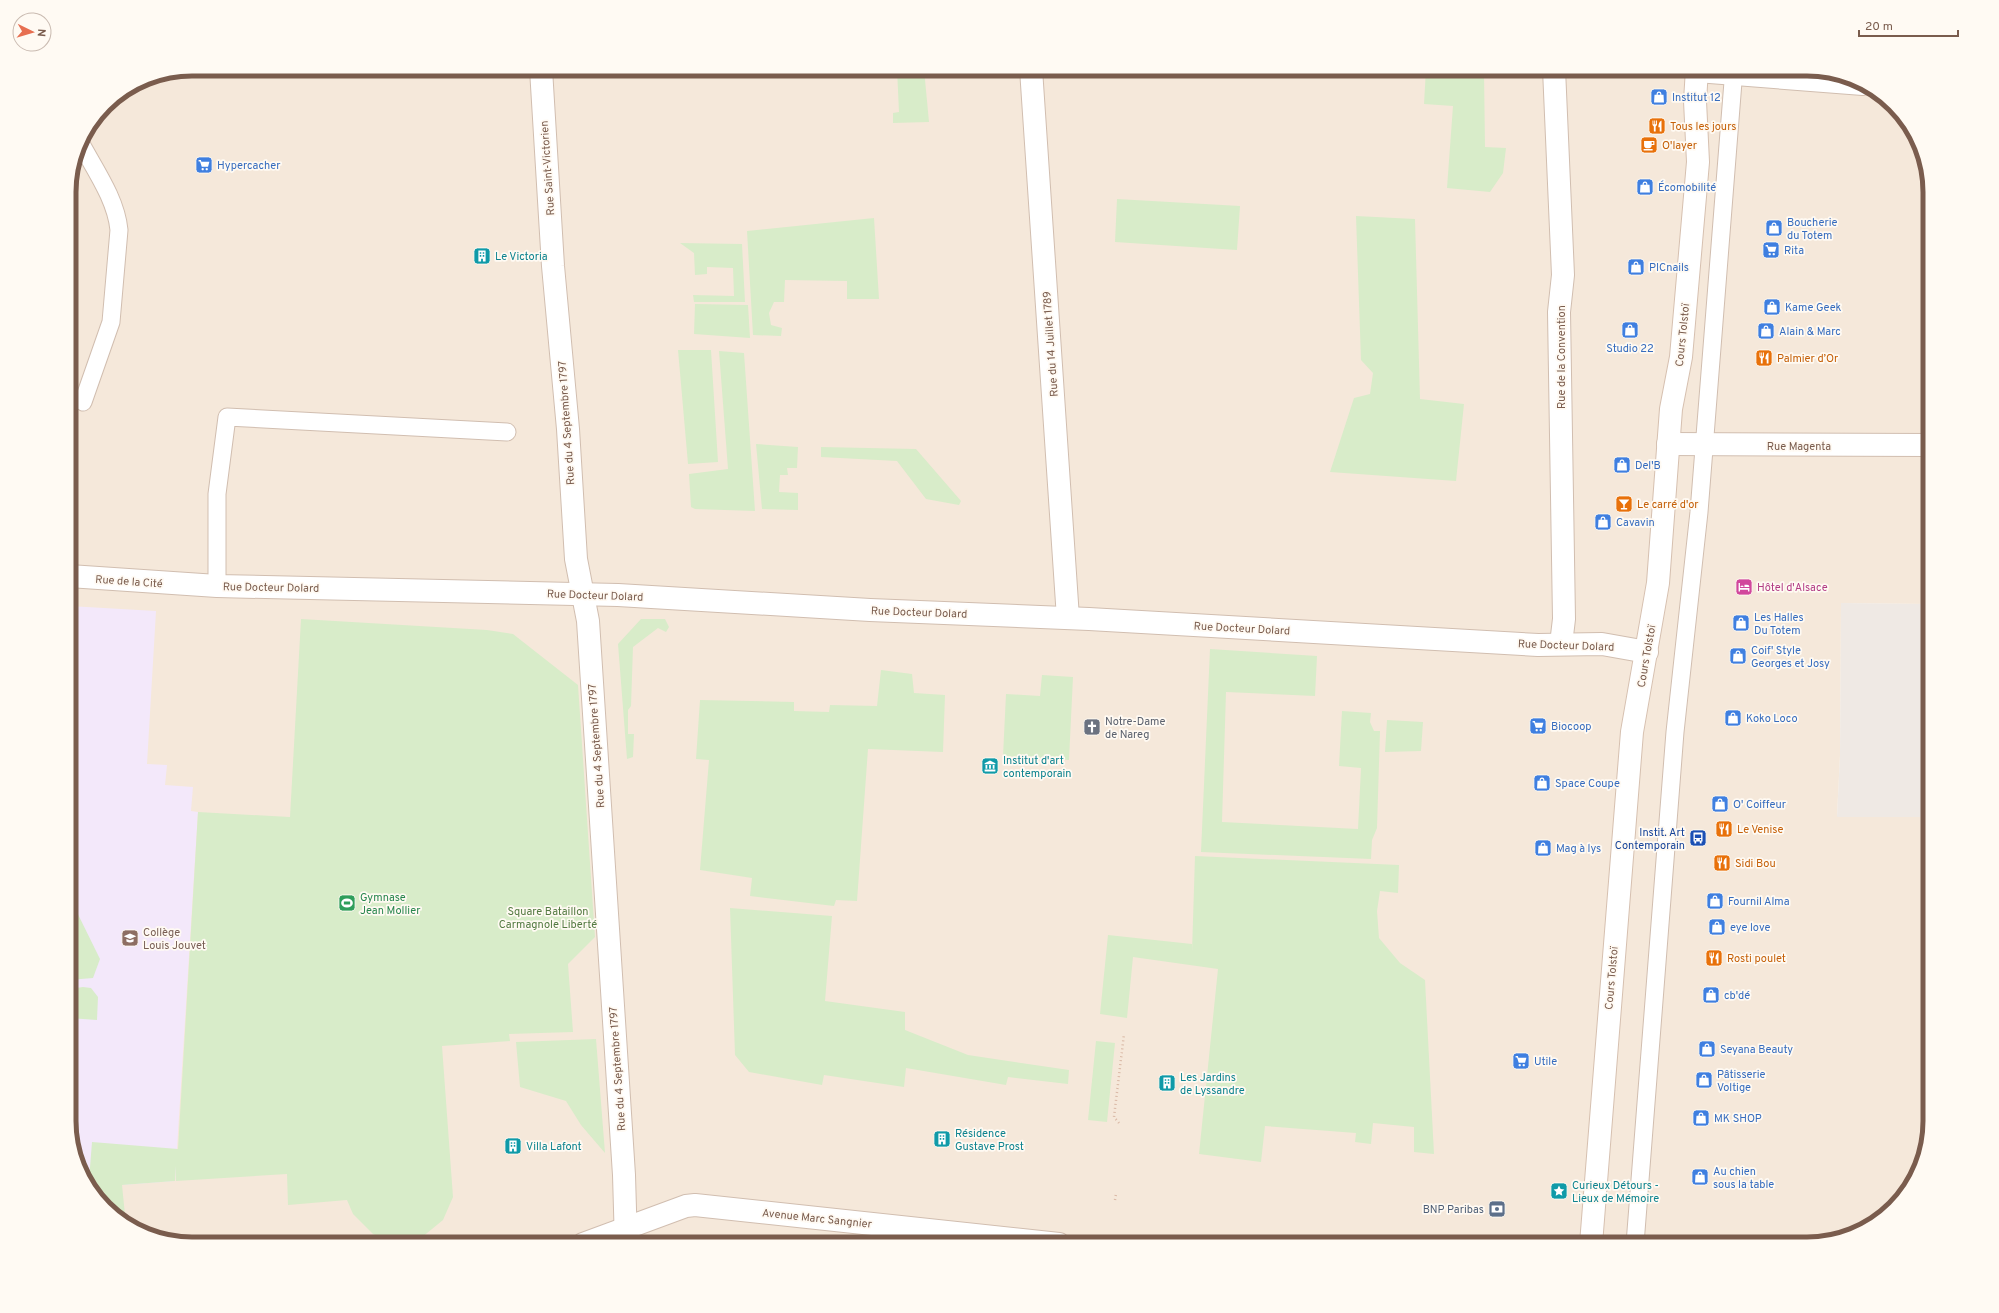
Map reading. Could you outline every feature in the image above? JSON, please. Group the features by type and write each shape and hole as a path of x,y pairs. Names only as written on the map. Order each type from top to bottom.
{"street":[{"name":"Rue Saint-Victorien","path":"541,76 553,266"},
{"name":"Rue du 14 Juillet 1789","path":"1031,76 1068,618"},
{"name":"Rue de la Convention","path":"1554,76 1563,275 1559,312 1564,619 1562,644"},
{"name":"Cours Tolstoï","path":"1592,1237 1632,732 1658,583 1671,409 1681,357 1697,170 1695,102 1697,76"},
{"path":"1777,76 1845,82"},
{"name":"Rue du 4 Septembre 1797","path":"553,266 568,429 576,559 584,594 588,621 627,1235"},
{"name":"Rue Magenta","path":"1668,444 1923,445"},
{"name":"Rue de la Cité","path":"76,576 190,584"},
{"name":"Rue Docteur Dolard","path":"190,584 217,586 626,595 870,610 1068,618 1530,644 1602,644 1647,652"},
{"name":"Avenue Marc Sangnier","path":"627,1235 686,1206 695,1204 995,1237"}],"lane":[{"path":"1636,1237 1676,732 1704,445 1734,76"},
{"path":"83,402 111,322 119,230 118,217 111,200 84,150"},
{"path":"217,586 217,494 227,417 507,432"}],"path":[{"path":"1119,1123 1114,1117 1124,1034"},
{"path":"1115,1200 1116,1194"}],"shaded area":[{"path":"185,76 1814,76 1844,82 1871,96 1894,116 1907,134 1914,148 1922,177 1923,604 1841,603 1840,755 1837,816 1923,817 1923,1128 1917,1158 1911,1172 1894,1197 1878,1213 1851,1228 1837,1233 1807,1237 185,1237 155,1231 128,1217 110,1203 100,1192 82,1158 76,1128 76,185 80,162 85,148 100,121 121,100 155,82"},
{"path":"1841,603 1923,604 1923,817 1837,817 1840,755"},
{"name":"Collège Louis Jouvet","path":"76,606 156,611 147,764 167,765 165,785 193,787 191,811 198,812 175,1181 122,1185 93,1181 82,1158 76,1128"}],"green space":[{"path":"897,76 925,76 929,122 893,123 893,113 899,112"},
{"path":"1426,76 1484,76 1485,147 1506,148 1503,173 1490,192 1447,188 1453,106 1424,104"},
{"path":"1117,199 1240,206 1237,250 1115,242"},
{"path":"1356,216 1415,219 1420,399 1464,404 1456,481 1330,472 1354,398 1370,394 1373,373 1361,360"},
{"path":"874,218 879,299 847,299 847,281 785,280 784,302 774,302 769,313 771,325 782,328 781,336 753,335 747,231"},
{"path":"680,243 742,244 745,302 694,302 693,295 734,296 733,268 707,267 707,274 695,275 694,253"},
{"path":"695,304 748,305 750,338 694,334"},
{"path":"678,350 711,350 718,462 688,464"},
{"path":"719,351 744,353 755,511 695,509 691,507 689,474 728,469"},
{"path":"756,444 798,447 797,468 787,468 788,475 780,475 779,492 798,493 798,510 762,509"},
{"path":"821,447 916,449 961,501 959,505 926,499 897,461 821,457"},
{"name":"Gymnase Jean Mollier","path":"301,619 487,630 513,634 578,685 595,937 568,964 573,1032 509,1034 510,1041 442,1046 453,1197 443,1220 422,1237 380,1237 373,1234 353,1214 347,1200 288,1205 287,1174 176,1181 176,1166 175,1181 122,1185 125,1215 110,1203 100,1192 89,1174 92,1142 178,1149 198,812 290,817"},
{"path":"641,619 665,619 669,627 666,632 658,628 633,647 631,706 628,710 628,734 634,734 633,757 627,759 618,644"},
{"path":"1210,649 1317,656 1315,696 1226,692 1222,822 1358,829 1361,768 1339,766 1342,711 1371,713 1370,722 1374,731 1380,731 1377,828 1372,840 1371,859 1201,852"},
{"path":"881,670 912,674 914,693 945,695 943,752 868,749 857,901 836,900 834,906 750,896 752,878 700,870 709,760 696,759 700,700 794,702 794,711 829,712 830,705 877,706"},
{"path":"1042,675 1073,677 1069,760 1003,756 1006,694 1040,696"},
{"path":"1387,720 1423,722 1421,751 1385,752"},
{"path":"1195,856 1399,865 1398,893 1380,891 1377,911 1379,938 1400,963 1425,980 1434,1154 1414,1152 1414,1127 1373,1123 1371,1144 1355,1142 1356,1133 1265,1126 1261,1162 1199,1154 1218,969 1133,957 1127,1018 1100,1014 1108,935 1192,944 1192,952"},
{"path":"730,908 832,916 825,1001 905,1012 905,1030 968,1055 1069,1070 1068,1084 1008,1077 1006,1085 906,1068 904,1087 824,1075 822,1085 749,1072 735,1055"},
{"path":"76,910 100,959 93,978 76,979"},
{"path":"76,988 91,988 98,997 97,1020 76,1018"},
{"path":"596,1039 605,1153 581,1125 566,1101 520,1087 516,1042"},
{"path":"1096,1041 1115,1043 1107,1122 1088,1120"}],"place":[{"name":"Institut 12","path":"1659,97"},
{"name":"Tous les jours","path":"1657,126"},
{"name":"O'layer","path":"1649,145"},
{"name":"Hypercacher","path":"204,165"},
{"name":"Écomobilité","path":"1645,187"},
{"name":"Boucherie du Totem","path":"1774,228"},
{"name":"Rita","path":"1771,250"},
{"name":"Le Victoria","path":"482,256"},
{"name":"PICnails","path":"1636,267"},
{"name":"Kame Geek","path":"1772,307"},
{"name":"Studio 22","path":"1630,330"},
{"name":"Alain & Marc","path":"1766,331"},
{"name":"Palmier d’Or","path":"1764,358"},
{"name":"Del'B","path":"1622,465"},
{"name":"Le carré d'or","path":"1624,504"},
{"name":"Cavavin","path":"1603,522"},
{"name":"Hôtel d'Alsace","path":"1744,587"},
{"name":"Les Halles Du Totem","path":"1741,623"},
{"name":"Coif' Style Georges et Josy","path":"1738,656"},
{"name":"Koko Loco","path":"1733,718"},
{"name":"Biocoop","path":"1538,726"},
{"name":"Notre-Dame de Nareg","path":"1092,727"},
{"name":"Institut d'art contemporain","path":"990,766"},
{"name":"Space Coupe","path":"1542,783"},
{"name":"O' Coiffeur","path":"1720,804"},
{"name":"Le Venise","path":"1724,829"},
{"name":"Instit. Art Contemporain","path":"1698,838"},
{"name":"Mag à lys","path":"1543,848"},
{"name":"Sidi Bou","path":"1722,863"},
{"name":"Fournil Alma","path":"1715,901"},
{"name":"Gymnase Jean Mollier","path":"347,903"},
{"name":"eye love","path":"1717,927"},
{"name":"Collège Louis Jouvet","path":"130,938"},
{"name":"Rosti poulet","path":"1714,958"},
{"name":"cb'dé","path":"1711,995"},
{"name":"Seyana Beauty","path":"1707,1049"},
{"name":"Utile","path":"1521,1061"},
{"name":"Pâtisserie Voltige","path":"1704,1080"},
{"name":"Les Jardins de Lyssandre","path":"1167,1083"},
{"name":"MK SHOP","path":"1701,1118"},
{"name":"Résidence Gustave Prost","path":"942,1139"},
{"name":"Villa Lafont","path":"513,1146"},
{"name":"Au chien sous la table","path":"1700,1177"},
{"name":"Curieux Détours - Lieux de Mémoire","path":"1559,1191"},
{"name":"BNP Paribas","path":"1497,1209"}],"park label":[{"name":"Square Bataillon Carmagnole Liberté","path":"548,917"}]}
